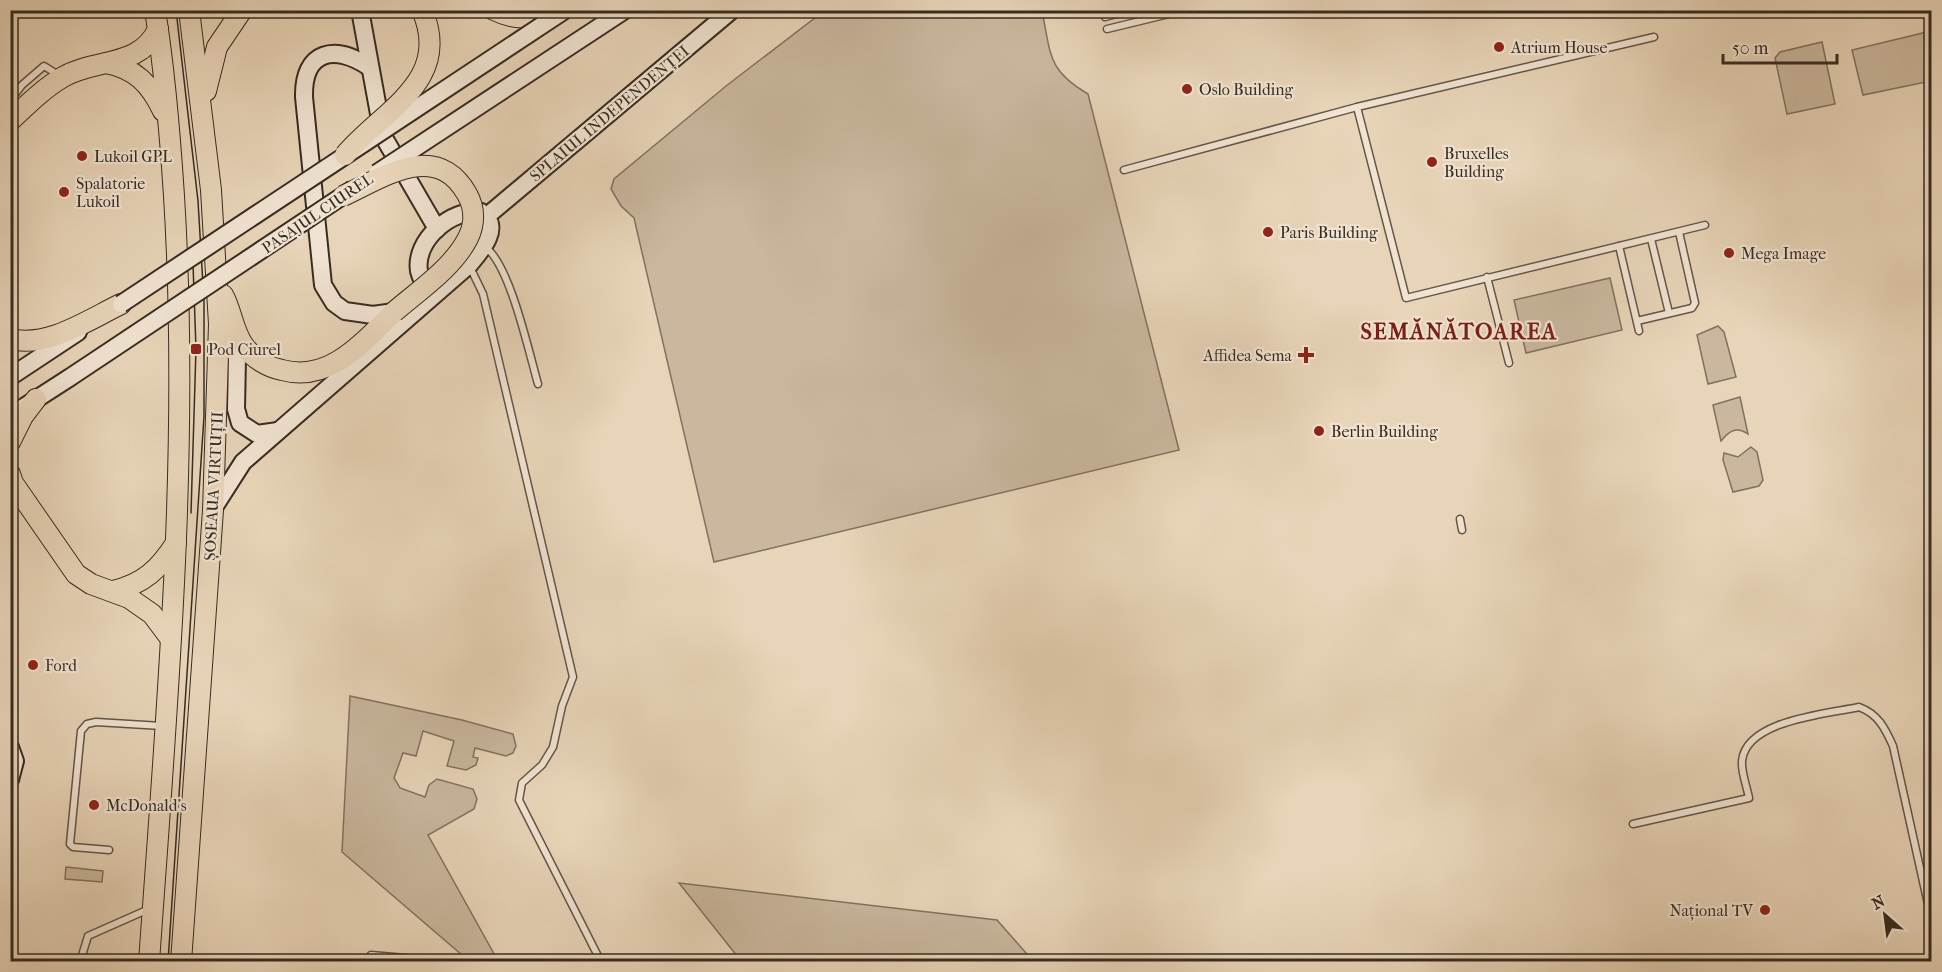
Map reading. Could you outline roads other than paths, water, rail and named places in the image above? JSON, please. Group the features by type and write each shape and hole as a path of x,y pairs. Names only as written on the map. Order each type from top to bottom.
{"main road":[{"name":"ȘOSEAUA VIRTUȚII","path":"181,962 213,510 219,324 219,288 202,108 189,10"},
{"path":"202,108 218,47 242,10"},
{"path":"360,10 383,136 437,229"},
{"path":"345,155 361,136 415,88 426,70 430,37 422,10"},
{"path":"494,10 505,16 526,19 550,10"},
{"name":"PASAJUL CIUREL","path":"10,377 565,10"},
{"name":"PASAJUL CIUREL","path":"10,416 625,10"},
{"name":"SPLAIUL INDEPENDENȚEI","path":"487,216 732,10"},
{"name":"ȘOSEAUA VIRTUȚII","path":"149,962 176,543 180,410 179,275 168,121 157,20"},
{"path":"10,121 62,77 88,66 106,63 145,49 157,20"},
{"path":"369,67 352,56 338,53 316,60 306,74 304,97 317,247 322,285 334,303 345,310 360,314 394,312"},
{"path":"106,63 126,68 142,78 154,92 168,121"},
{"path":"219,288 244,347 264,363 289,372 318,370 338,362 447,264 467,241 473,219 470,199 459,182 432,166 420,164 405,168 343,196"},
{"path":"213,510 237,469 469,265 484,247 490,231 487,216 475,211 463,213 437,229 426,243 419,262 421,278 434,295"},
{"path":"10,339 35,341 50,337 121,303"},
{"path":"219,324 237,357 236,409 240,423 257,434 282,429"},
{"path":"10,442 19,423 36,399"},
{"path":"12,479 76,574 91,584 113,591 152,614 170,638"},
{"path":"113,591 140,583 152,575 176,543"},
{"path":"10,747 15,761 10,780"}],"lane":[{"path":"1105,17 1132,10"},
{"path":"1107,29 1169,14"},
{"path":"1124,170 1357,108 1654,37"},
{"path":"10,101 22,85 44,66 62,77"},
{"path":"1357,108 1406,297 1705,225"},
{"path":"1637,321 1692,308 1695,298 1679,232"},
{"path":"1651,239 1669,313"},
{"path":"1619,246 1639,331"},
{"path":"484,247 493,253 504,273 538,384"},
{"path":"469,265 483,294 573,677 562,706 553,747 542,765 522,783 519,800 601,962"},
{"path":"1487,277 1509,363"},
{"path":"1460,519 1462,530"},
{"path":"1633,824 1749,798 1742,762 1745,750 1754,739 1772,726 1859,706 1871,711 1881,721 1893,746 1932,922"},
{"path":"109,850 73,847 70,844 81,732 87,724 96,722 165,726"},
{"path":"80,962 88,936 153,908"},
{"path":"371,955 451,962"}],"tram line":[{"path":"168,962 204,416 204,302 198,201 176,10"},
{"path":"191,513 196,349 193,264"}],"place":[{"name":"Atrium House","path":"1499,47"},
{"name":"Oslo Building","path":"1187,89"},
{"name":"Lukoil GPL","path":"82,156"},
{"name":"Bruxelles Building","path":"1432,162"},
{"name":"Spalatorie Lukoil","path":"64,192"},
{"name":"Paris Building","path":"1268,232"},
{"name":"Mega Image","path":"1729,253"},
{"name":"Pod Ciurel","path":"196,349"},
{"name":"Affidea Sema","path":"1306,355"},
{"name":"Berlin Building","path":"1319,431"},
{"name":"Ford","path":"33,665"},
{"name":"McDonald's","path":"94,805"},
{"name":"Național TV","path":"1765,910"}],"district":[{"name":"SEMĂNĂTOAREA","path":"1459,331"}]}
